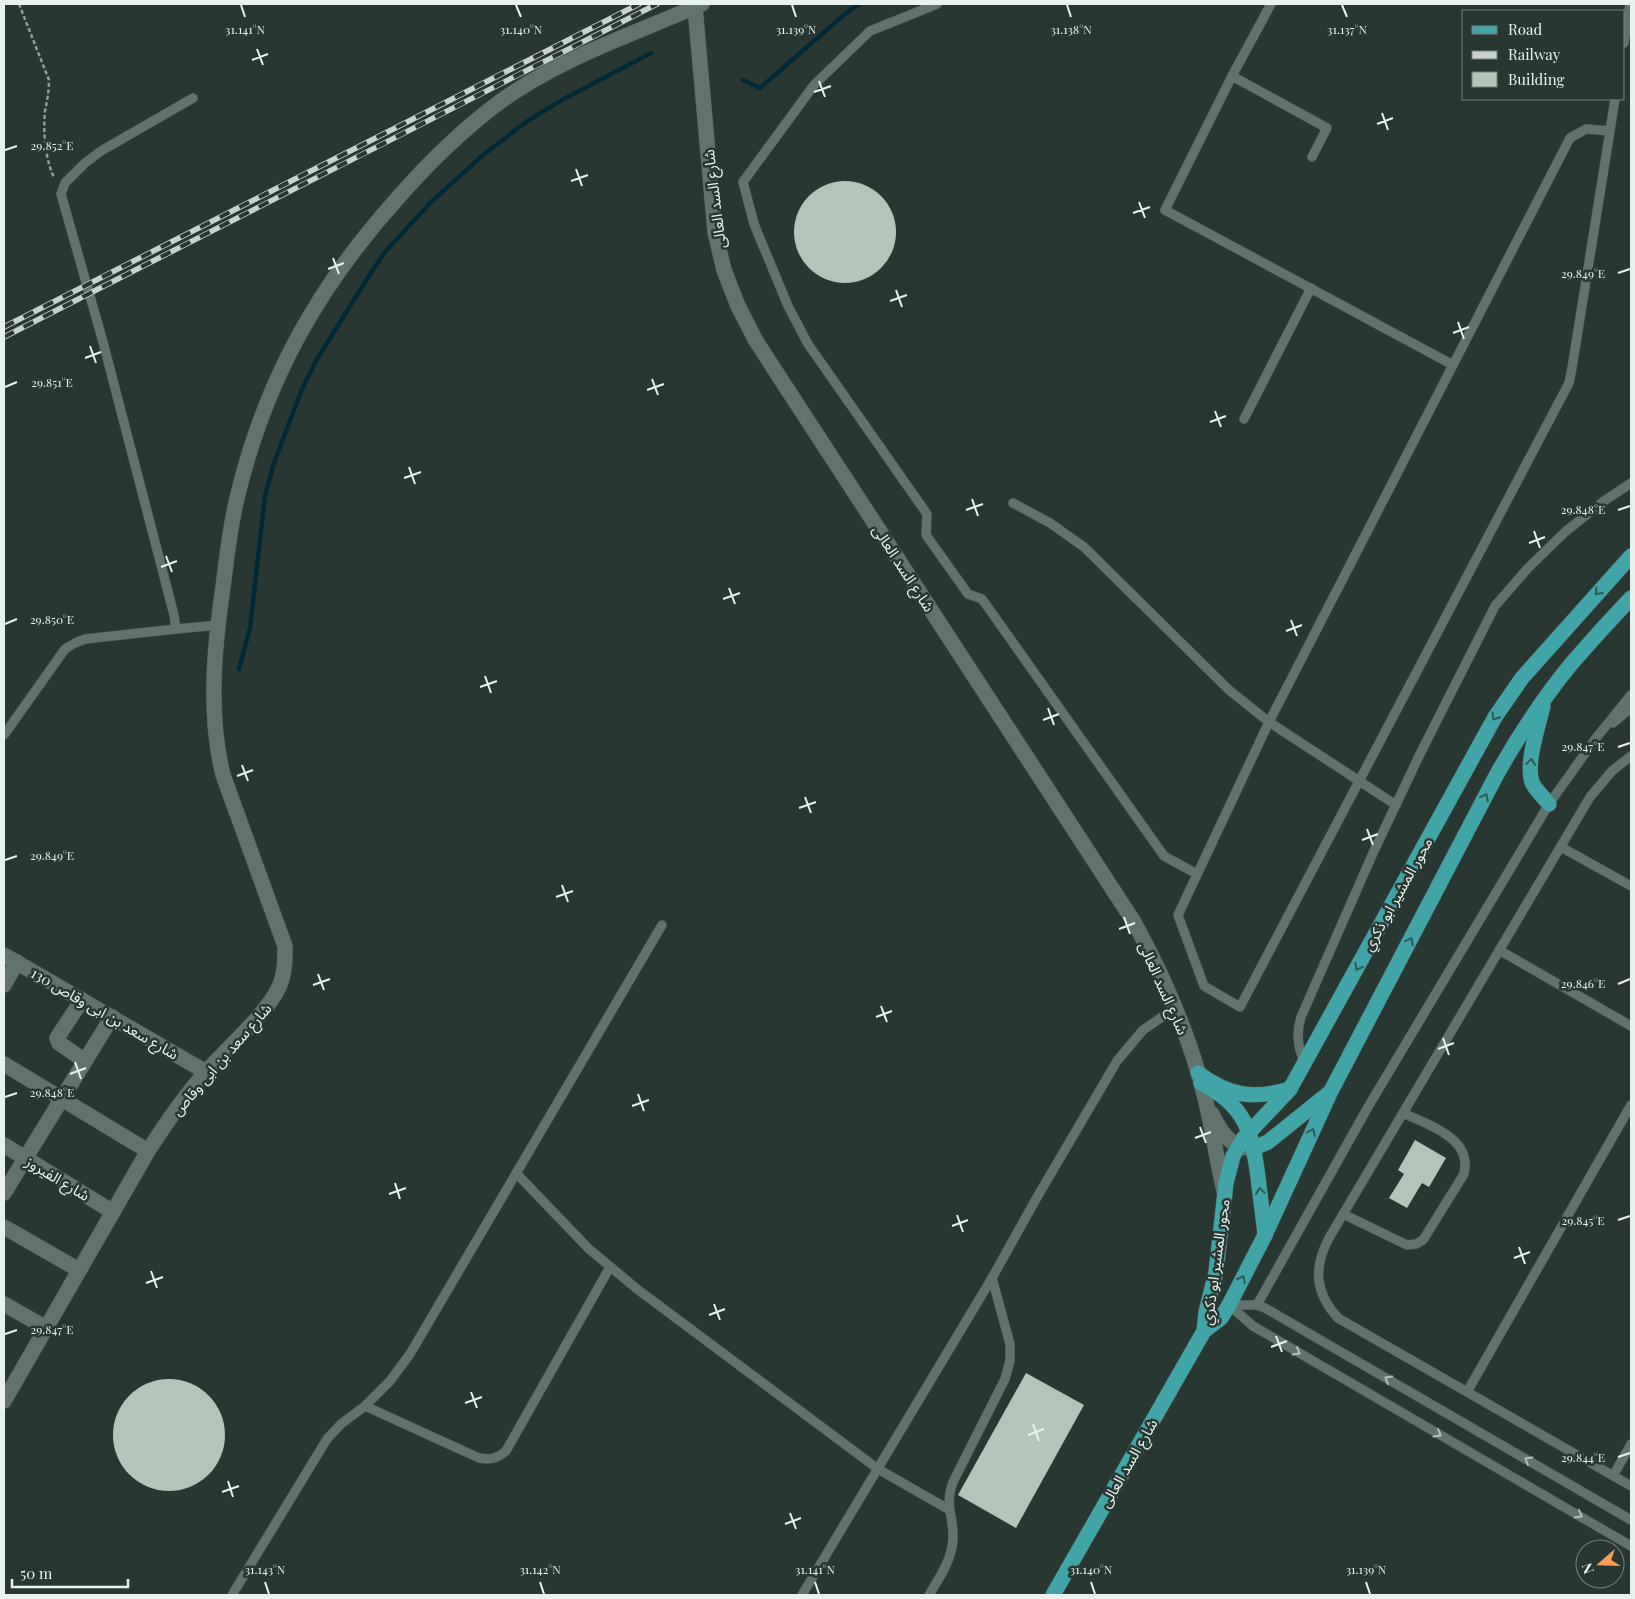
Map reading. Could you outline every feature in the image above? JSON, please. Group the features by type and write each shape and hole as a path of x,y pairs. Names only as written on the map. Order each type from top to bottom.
{"main road":[{"name":"محور المشير ابو ذكري","path":"1204,1331 1206,1312 1216,1272 1228,1169 1238,1146 1290,1089 1495,717 1522,678 1631,556"},
{"name":"محور المشير ابو ذكري","path":"1204,1331 1220,1318 1229,1305 1266,1234 1331,1091 1496,774 1544,698 1572,663 1631,598"},
{"path":"1544,698 1531,757 1530,775 1533,785 1549,804"},
{"path":"1200,1078 1225,1090 1239,1093 1265,1094 1290,1089"},
{"path":"1200,1078 1230,1103 1241,1116 1250,1132 1266,1234"},
{"path":"1254,1148 1268,1142 1331,1091"},
{"name":"شارع السد العالى","path":"1053,1595 1204,1331"}],"street":[{"name":"شارع سعد بن ابى وقاص","path":"4,1401 8,1383 46,1328 164,1126 206,1072 270,1004 280,986 285,966 285,946 223,775 214,725 214,700 218,625 229,538 238,496 248,454 262,414 298,335 320,298 370,229 422,170 474,121 503,100 563,63 596,47 698,5"},
{"name":"شارع السد العالى","path":"698,5 715,232 724,270 738,306 762,350 1134,922 1175,1008 1200,1078 1225,1196"},
{"name":"شارع سعد بن ابى وقاص 130","path":"10,959 206,1072"},
{"path":"4,985 10,959"},
{"path":"82,1000 57,1038 59,1043 85,1061"},
{"path":"4,1193 112,1017"},
{"path":"4,1064 148,1151"},
{"name":"شارع السد العالى","path":"1205,1099 1217,1125 1226,1137 1238,1146"},
{"name":"شارع الفيروز","path":"4,1145 113,1212"},
{"path":"1238,1146 1254,1148"},
{"path":"4,1227 80,1270"},
{"path":"4,1304 46,1328"}],"lane":[{"path":"937,4 870,31 814,85 743,182 754,224 788,306 808,344 927,514 926,535 968,594 982,599 1164,856 1197,874"},
{"path":"1271,4 1232,76 1165,210 1453,365"},
{"path":"1625,36 1630,4"},
{"path":"1232,76 1327,128 1312,157"},
{"path":"176,629 174,615 102,342 61,194 65,183 85,163 101,151 192,98"},
{"path":"1610,131 1586,129 1570,138 1269,722 1178,916 1204,986 1240,1007 1569,383 1610,131 1615,100"},
{"path":"1244,419 1311,288"},
{"path":"1305,1062 1298,1040 1301,1017 1396,805 1495,606 1528,568 1565,532 1631,482"},
{"path":"1013,503 1050,523 1084,547 1229,690 1269,722 1396,805"},
{"path":"4,735 65,649 70,646 86,640 218,625"},
{"path":"1257,1305 1368,1107 1549,804 1596,738 1631,695"},
{"path":"1596,738 1631,708"},
{"path":"1631,756 1612,771 1590,796 1323,1249 1319,1262 1318,1278 1327,1306 1338,1318 1631,1486"},
{"path":"1560,847 1631,886"},
{"path":"232,1595 326,1439 341,1424 365,1406 390,1381 410,1354 662,925"},
{"path":"1499,950 1631,1026"},
{"path":"802,1595 992,1278 1117,1061 1143,1030 1175,1008"},
{"path":"1468,1392 1631,1105"},
{"path":"1343,1214 1407,1245 1416,1244 1423,1240 1464,1174 1465,1162 1460,1148 1450,1137 1403,1113"},
{"path":"516,1174 589,1249 610,1267 878,1469 948,1509"},
{"path":"365,1406 479,1458 489,1460 497,1458 506,1451 610,1267"},
{"path":"929,1595 943,1571 950,1554 953,1538 948,1509 948,1495 952,1482 1005,1379 1010,1361 1010,1344 992,1278"},
{"path":"1229,1305 1257,1305 1282,1317 1631,1520"},
{"path":"1229,1305 1253,1326 1631,1546"},
{"path":"1613,1476 1631,1444"}],"path":[{"path":"19,4 49,80 45,125 47,159 61,194"}],"building":[{"path":"845,181 864,185 881,196 892,213 896,232 892,251 881,268 864,279 845,283 826,279 809,268 798,251 794,232 798,213 809,196 826,185"},
{"path":"1415,1140 1446,1158 1429,1187 1422,1183 1407,1208 1389,1198 1404,1174 1398,1170"},
{"path":"1026,1373 1084,1405 1016,1528 958,1495"},
{"path":"169,1379 190,1383 209,1395 221,1414 225,1435 221,1456 209,1475 190,1487 169,1491 148,1487 129,1475 117,1456 113,1435 117,1414 129,1395 148,1383"}],"waterway":[{"path":"743,80 760,88 846,13 859,4"},
{"path":"239,669 250,628 265,496 274,463 302,389 317,359 372,271 385,252 431,202 482,156 526,122 562,100 651,53"}],"railway":[{"path":"4,327 639,4"},
{"path":"4,337 657,4"}]}
